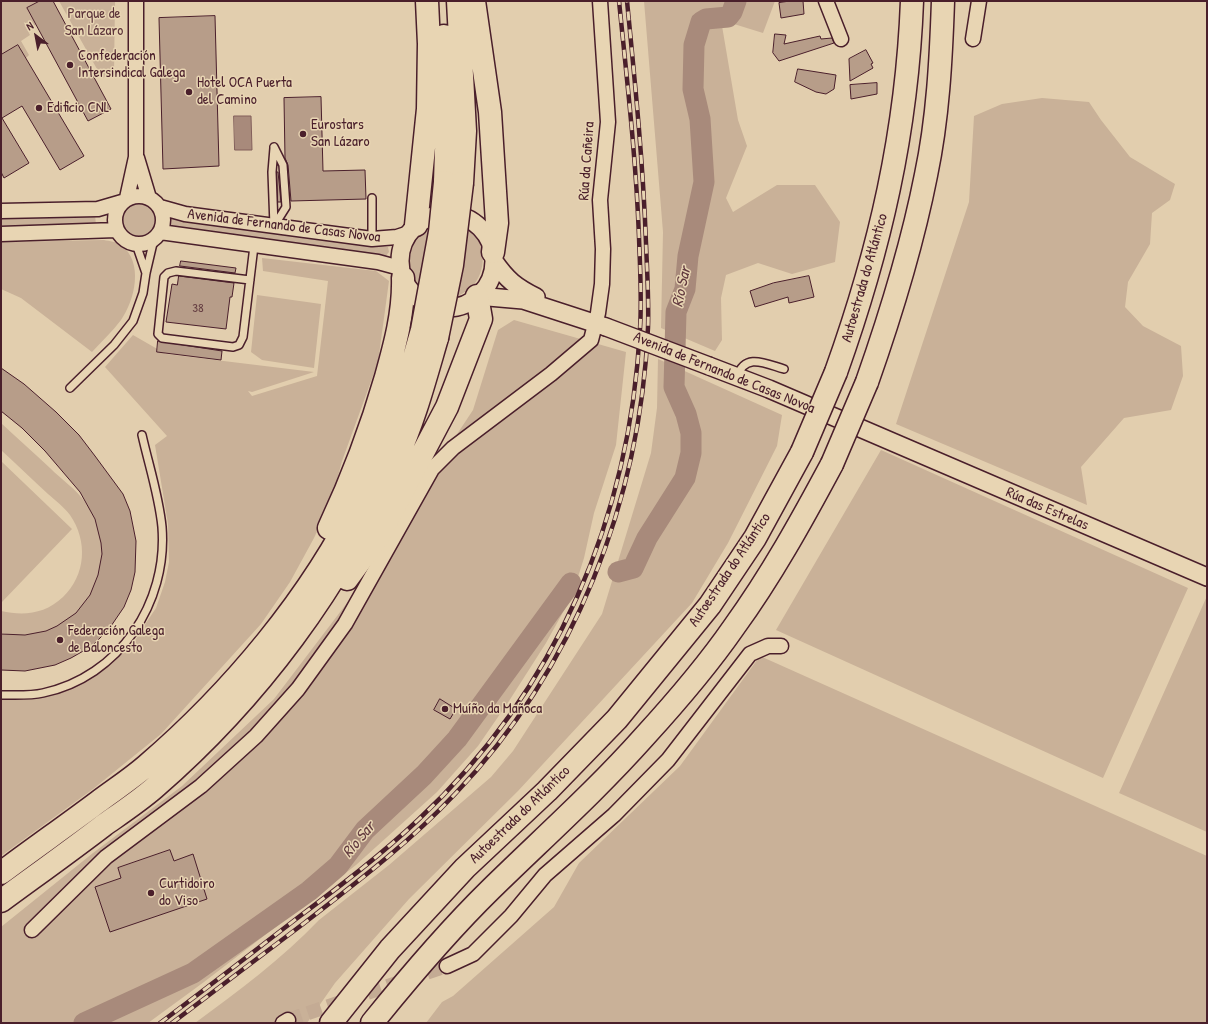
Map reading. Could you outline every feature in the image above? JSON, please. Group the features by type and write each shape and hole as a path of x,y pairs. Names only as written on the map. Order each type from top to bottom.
{"highway":[{"path":"412,229 428,108 429,44 427,1"},
{"path":"1,873 146,766 220,696 285,619 335,544 361,497 384,446 406,386 429,334 452,265 454,183 448,120 445,45 440,1"},
{"path":"454,183 465,131 458,1"},
{"path":"474,1 490,112 496,223 493,257"},
{"name":"Autoestrada do Atlántico","path":"331,1023 390,949 465,868 547,791 617,719 710,605 755,538 802,452 836,372 864,292 890,191 901,131 912,1"},
{"path":"372,1023 418,966 490,890 565,819 643,738 699,674 735,626 786,545 832,464 867,382 889,318 907,257 926,175 935,119 941,59 943,1"},
{"path":"285,619 339,507 373,423 395,347 403,305 401,273"},
{"path":"323,596 346,580 380,534 448,407 481,319 477,296"},
{"path":"1,901 153,789 208,739 264,677 323,596 371,514 397,459 416,408 429,334"}],"street":[{"path":"1,211 98,209 124,200 141,196 149,198 160,208 163,220 157,236 142,244 136,244 121,237 116,230 114,215 124,200 136,157 136,1"},
{"name":"Rúa da Cañeira","path":"32,930 106,857 201,786 256,736 298,689 345,624 432,469 453,448 551,374 591,340 601,325 603,249 600,200 608,122 600,1"},
{"path":"973,39 979,1"},
{"path":"830,5 841,40"},
{"path":"136,157 149,198"},
{"name":"Avenida de Fernando de Casas Novoa","path":"160,208 185,214 372,239 398,237 428,218 441,214 456,214 469,219 480,227 488,239 493,257 504,276 514,285 559,310"},
{"name":"Avenida de Fernando de Casas Novoa","path":"157,236 254,246 378,262 401,273 400,256 402,244 412,229"},
{"path":"1,234 116,230"},
{"path":"401,273 411,292 423,302 438,307 453,307 468,302 477,296 488,283 492,273 493,257"},
{"name":"Avenida de Fernando de Casas Novoa","path":"477,296 518,299 559,310 737,377 887,441"},
{"name":"Rúa das Estrelas","path":"887,441 1206,573"},
{"path":"447,966 472,954 511,916 545,875 614,814 668,760 750,654 768,646 781,646"}],"lane":[{"path":"274,147 283,165 286,208 274,226 272,172 274,147"},
{"path":"372,198 372,239"},
{"path":"70,388 114,346 134,321 143,293 146,273 157,236"},
{"path":"136,244 146,273"},
{"path":"250,280 176,270 168,273 164,277 158,334 162,338 233,347 239,345 243,337 250,280 254,246"},
{"path":"737,377 740,369 745,363 752,361 784,369"},
{"path":"1,695 43,693 85,677 107,662 120,650 142,620 149,606 159,567 162,528 142,435"}],"green space":[{"name":"Parque de San Lázaro","path":"1,1 40,1 27,8 36,25 27,29 30,35 21,41 29,55 26,58 18,45 1,55"},
{"name":"Parque de San Lázaro","path":"59,1 115,1 114,73 102,78"},
{"path":"644,1 775,1 763,33 721,20 738,120 747,146 726,198 733,212 777,185 815,185 840,222 835,262 792,274 758,263 726,275 721,298 722,340 715,351 661,328 663,232"},
{"path":"1042,98 1089,102 1130,157 1175,184 1170,200 1152,213 1150,244 1128,282 1125,307 1143,326 1181,346 1183,376 1171,410 1124,418 1081,467 1087,505 896,424 969,202 974,116 1002,104"},
{"path":"139,201 149,204 154,209 157,219 154,229 149,234 139,237 129,234 124,229 121,219 124,209 129,204"},
{"path":"95,214 96,226 1,228 1,217"},
{"path":"170,217 388,247 389,252 384,258 170,229"},
{"path":"432,224 465,227 472,230 480,242 483,258 480,274 473,285 459,295 449,295 420,287 410,272 408,264 409,250 415,238 425,228"},
{"path":"104,240 121,245 128,252 133,261 135,281 126,312 110,333 92,352 21,298 1,289 1,242"},
{"path":"262,258 376,271 389,281 378,362 342,461 332,499 314,538 290,582 261,624 161,734 93,789 1,856 1,698 46,695 87,678 111,663 133,644 156,608 165,582 169,562 168,524 155,445 167,436 105,367 133,335 166,354 314,372 252,392 248,391 252,396 317,376 328,281 263,271"},
{"path":"257,295 321,304 314,368 262,360 251,352"},
{"path":"514,320 626,352 616,445 594,513 584,558 572,596 546,643 478,746 437,792 356,865 204,982 148,1023 1,1023 1,927 93,853 182,786 274,699 350,599 375,558 473,410 498,330"},
{"path":"658,359 782,415 777,446 728,543 692,603 518,791 409,899 335,983 307,1023 195,1023 259,974 290,948 319,920 389,865 491,777 513,751 602,614 651,453 657,408"},
{"path":"1,423 82,498 94,516 100,531 103,545 103,559 95,587 77,613 70,620 61,625 42,632 31,634 21,635 1,633 1,611 10,613 34,612 56,603 71,588 76,579 82,558 82,547 76,525 68,512 1,450"},
{"path":"881,450 1188,588 1103,778 776,630"},
{"path":"1,461 72,529 1,603"},
{"path":"1207,596 1207,832 1119,793"},
{"path":"760,656 1207,856 1207,1023 426,1023 442,1002 453,996 554,907 579,863 680,766"}],"shaded area":[{"path":"234,116 251,116 252,150 235,150"}],"building":[{"path":"40,1 53,1 111,109 88,121 27,8"},
{"path":"803,1 804,14 781,18 779,3"},
{"name":"Hotel OCA Puerta del Camino","path":"215,16 219,166 163,169 159,18"},
{"path":"775,34 786,35 784,44 820,36 821,39 832,38 834,43 779,61 773,53"},
{"name":"Edificio CNL","path":"18,45 84,156 60,170 22,106 2,118 29,163 4,178 1,172 1,55"},
{"path":"866,50 873,63 871,64 873,68 850,81 849,59"},
{"path":"798,69 836,75 834,89 826,94 816,92 795,82"},
{"path":"877,83 877,94 851,99 850,85"},
{"name":"Eurostars San Lázaro","path":"321,97 323,171 365,170 366,199 291,201 288,165 285,158 284,98"},
{"path":"278,172 281,202 278,202"},
{"path":"181,261 236,268 235,273 180,266"},
{"path":"179,276 234,283 232,297 230,297 226,329 166,322 172,284 177,285"},
{"path":"809,276 814,297 789,303 788,297 755,307 750,291 773,283"},
{"path":"158,341 222,351 221,360 157,352"},
{"path":"1,368 24,384 56,412 79,435 123,494 130,511 136,541 135,572 131,590 124,607 109,629 92,646 71,658 55,665 25,671 1,670 1,634 25,635 46,631 57,626 76,613 90,595 98,575 102,554 95,519 80,492 45,451 22,428 1,411"},
{"name":"Muíño da Mañoca","path":"440,699 456,709 450,719 434,710"},
{"name":"Curtidoiro do Viso","path":"170,850 174,861 193,854 207,899 110,932 95,887 121,878 118,868"}],"waterway":[{"name":"Río Sar","path":"618,572 633,568 647,538 685,478 691,453 691,433 686,414 674,387 676,312 685,289 688,256 704,182 700,119 693,89 694,45 701,22 706,19 728,17 732,12 736,1"},
{"name":"Río Sar","path":"84,1023 193,973 309,891 338,866 365,830 424,775 457,739 571,583"}],"tunnel":[{"path":"288,1020 447,966"}],"railway":[{"path":"160,1023 345,882 390,846 418,820 467,769 510,715 547,657 577,596 602,533 621,467 633,399 640,329 641,283 636,178 619,1"},
{"path":"172,1023 362,878 401,846 455,794 497,745 535,692 567,637 594,579 615,518 631,456 642,393 648,328 645,213 636,92 627,1"}],"place":[{"name":"Confederación Intersindical Galega","path":"70,65"},
{"name":"Hotel OCA Puerta del Camino","path":"189,92"},
{"name":"Edificio CNL","path":"39,108"},
{"name":"Eurostars San Lázaro","path":"303,134"},
{"name":"Federación Galega de Baloncesto","path":"60,640"},
{"name":"Muíño da Mañoca","path":"445,709"},
{"name":"Curtidoiro do Viso","path":"151,893"}]}
